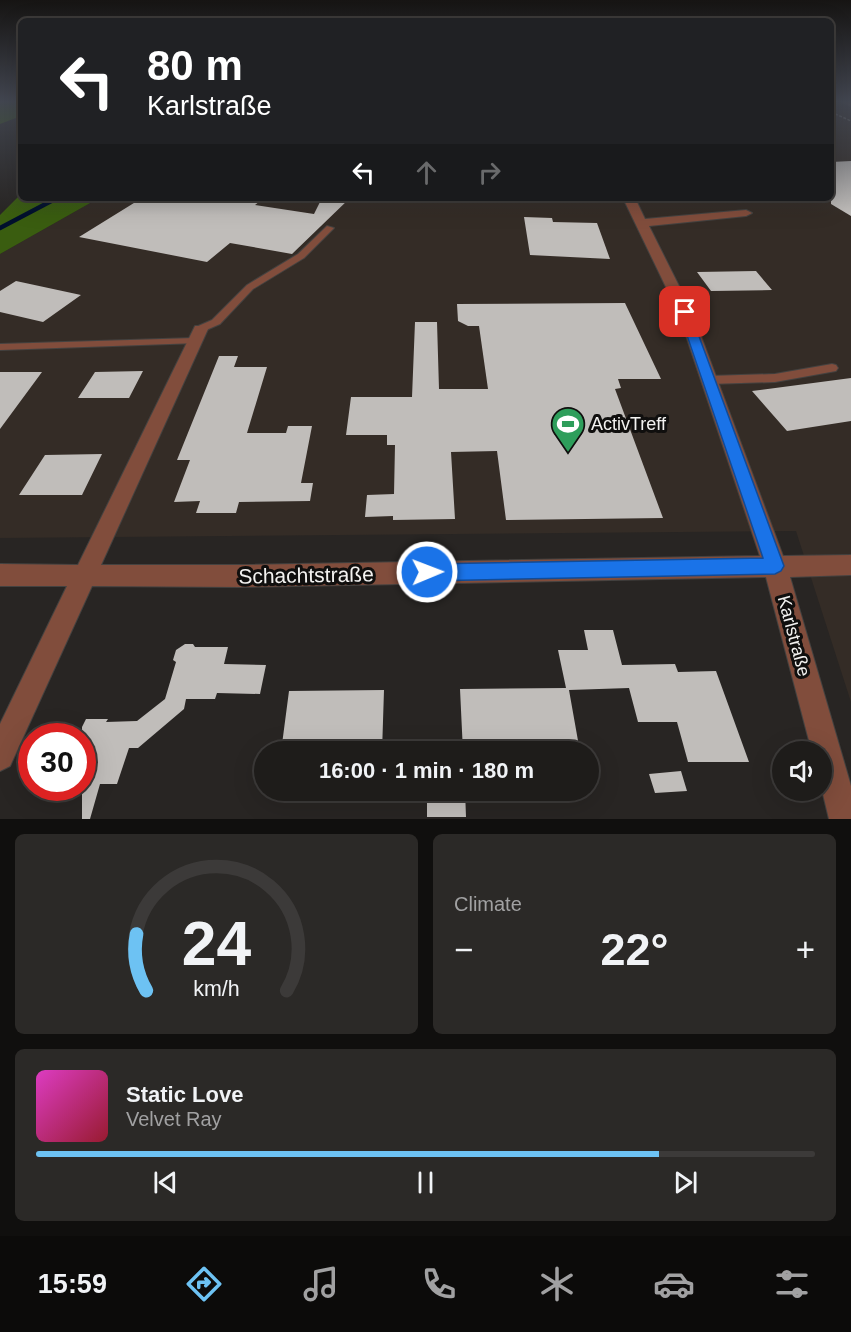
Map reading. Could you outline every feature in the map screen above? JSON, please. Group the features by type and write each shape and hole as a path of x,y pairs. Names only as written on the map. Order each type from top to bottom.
{"street":[{"name":"Karlstraße","path":"630,201 685,312 775,566 845,819"},
{"path":"641,223 746,213"},
{"path":"0,756 197,335"},
{"name":"Schachtstraße","path":"0,575 241,576 851,565"}],"lane":[{"path":"0,347 197,335 216,322 250,287 301,256 330,228"},
{"path":"709,380 775,378 832,368"}],"shaded area":[{"path":"834,138 851,138 851,702 796,531 0,538 0,254 94,201 834,201"}],"green space":[{"path":"18,197 18,201 94,201 0,254 0,215"}],"building":[{"path":"851,161 851,216 831,204 831,201 834,201 834,162"},
{"path":"137,201 260,201 255,205 314,214 320,201 347,201 292,254 230,243 207,262 79,237"},
{"path":"524,217 552,218 553,222 597,223 610,259 530,255"},
{"path":"756,271 772,290 711,291 697,272"},
{"path":"16,281 81,295 43,322 0,312 0,291"},
{"name":"ActivTreff","path":"625,303 661,379 618,379 621,388 615,389 663,518 506,520 497,451 451,452 455,519 393,520 393,516 365,517 367,495 394,494 395,445 387,445 387,435 346,435 351,397 412,397 415,322 437,322 439,389 488,389 479,326 468,326 458,321 457,304"},
{"path":"219,356 238,356 234,367 267,367 247,433 286,433 288,426 312,426 301,483 313,483 310,501 239,502 236,513 196,513 200,501 174,502 190,460 177,460"},
{"path":"143,371 129,398 78,398 95,372"},
{"path":"0,372 42,372 0,429"},
{"path":"851,378 851,421 787,431 752,391"},
{"path":"102,454 82,495 19,495 45,455"},
{"path":"584,630 613,630 622,665 675,664 678,672 716,671 749,762 688,762 677,722 638,722 629,688 569,690 578,741 462,741 460,689 566,688 558,650 588,650"},
{"path":"185,644 193,644 195,647 228,647 224,664 266,665 260,694 217,693 215,699 186,699 184,709 138,748 129,748 117,784 100,784 96,798 96,723 84,723 86,719 108,719 106,722 137,721 165,699 176,662 173,660 176,650"},
{"path":"384,690 382,741 282,741 289,691"},
{"path":"681,771 687,791 655,793 649,774"},
{"path":"82,801 95,801 90,819 82,819"},
{"path":"427,801 465,801 466,817 427,817"}],"waterway":[{"path":"0,228 51,201"}],"place":[{"name":"ActivTreff","path":"568,453"}],"route":[{"path":"427,572 775,566 685,312"}]}
